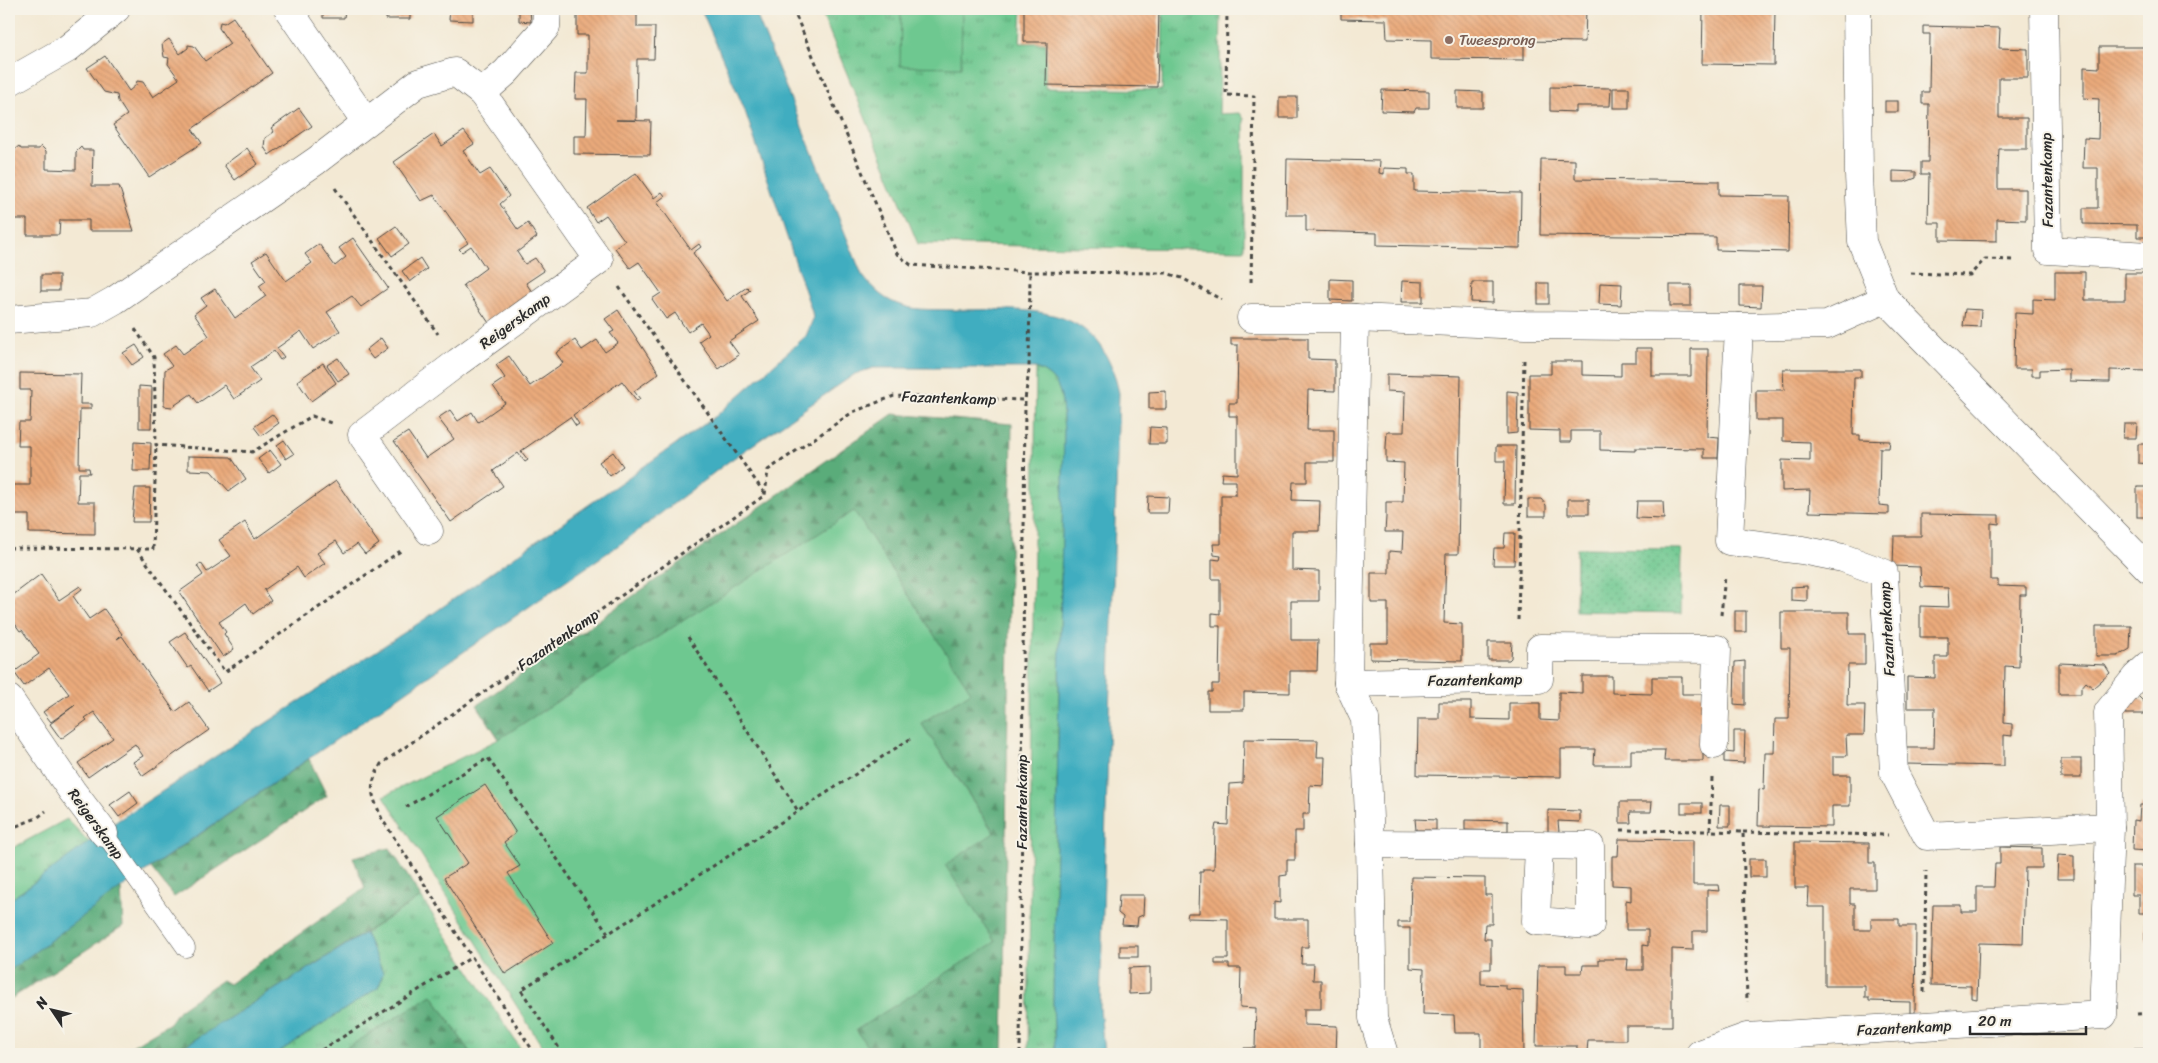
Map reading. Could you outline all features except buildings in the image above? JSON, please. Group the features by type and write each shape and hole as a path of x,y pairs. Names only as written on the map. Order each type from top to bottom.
{"street":[{"path":"9,82 67,49 116,9"},
{"path":"288,9 366,122"},
{"path":"482,93 506,72 546,27 547,9"},
{"path":"1858,9 1859,175 1862,242 1885,299 2149,569"},
{"name":"Fazantenkamp","path":"2044,9 2048,250"},
{"path":"9,320 92,313 115,300 316,161 418,83 455,72 482,93 599,260"},
{"path":"2048,250 2149,256"},
{"name":"Reigerskamp","path":"362,435 458,362 599,260"},
{"path":"1251,318 1355,318 1525,325 1739,327 1827,325 1885,299"},
{"path":"1355,318 1348,683 1365,719 1370,844 1373,1018 1384,1054"},
{"path":"1729,541 1739,327"},
{"path":"362,435 429,531"},
{"name":"Fazantenkamp","path":"1729,541 1802,550 1843,558 1884,573 1894,773 1927,836"},
{"path":"1540,648 1717,649 1714,745"},
{"name":"Fazantenkamp","path":"1348,683 1539,679 1540,648"},
{"name":"Fazantenkamp","path":"1700,1054 1747,1037 1923,1028 2104,1015 2110,827 2108,712 2136,677 2149,665"},
{"name":"Reigerskamp","path":"9,699 104,833"},
{"path":"1927,836 2110,827"},
{"path":"1370,844 1539,845 1590,846 1590,925 1536,921 1539,845"}],"lane":[{"name":"Reigerskamp","path":"104,833 186,948"}],"path":[{"path":"793,9 897,254 910,265 1030,272 1166,273 1182,278 1204,289 1251,318"},
{"path":"1227,9 1226,96 1254,96 1251,318"},
{"path":"316,161 458,362"},
{"path":"1885,299 1901,272 1970,275 1985,258 2036,262 2048,250"},
{"path":"599,260 740,456 765,495"},
{"name":"Fazantenkamp","path":"1020,1054 1025,400 1029,370 1030,272"},
{"path":"9,548 153,549 156,445 154,357 115,300"},
{"path":"1525,325 1518,631 1540,648"},
{"name":"Fazantenkamp","path":"535,1054 382,820 371,791 374,777 381,764 765,495 768,470 853,412 894,396 1025,400"},
{"path":"156,445 252,452 312,416 362,435"},
{"path":"137,549 225,672 429,531"},
{"path":"1717,649 1729,541"},
{"path":"688,636 798,811"},
{"path":"563,1054 521,990 910,740"},
{"path":"1710,831 1714,745"},
{"path":"406,807 488,758 608,933"},
{"path":"1590,846 1609,830 1927,836 1923,1028"},
{"path":"1743,832 1747,1037"},
{"path":"315,1054 472,957"}],"green space":[{"path":"820,9 1022,9 1020,43 1046,43 1045,88 1162,90 1163,9 1221,9 1219,114 1240,113 1244,119 1244,250 918,244"},
{"path":"901,9 962,9 961,67 900,66"},
{"path":"1036,368 1053,379 1057,386 1062,401 1064,430 1053,1003 1055,1054 1028,1054"},
{"path":"893,414 1012,424 1003,1054 872,1054 856,1030 995,942 945,865 994,832 921,723 971,692 854,511 499,739 477,705"},
{"path":"854,511 971,692 921,723 994,833 945,865 995,942 856,1030 872,1054 547,1054 384,796 499,739"},
{"path":"1577,548 1682,549 1681,613 1576,611"},
{"path":"309,759 327,796 174,897 151,868"},
{"path":"67,819 89,842 9,901 9,850"},
{"path":"390,848 421,897 172,1054 119,1054 170,1023 179,1010 222,980 229,984 365,888 353,857"},
{"path":"121,888 123,926 9,1000 9,971"},
{"path":"421,897 524,1054 471,1054 432,996 337,1054 276,1054 379,987 383,973 365,933"},
{"path":"432,995 471,1054 337,1054"}],"water":[{"path":"701,9 754,9 862,275 876,290 891,301 916,309 1034,311 1057,316 1078,325 1096,340 1110,362 1119,393 1100,1007 1104,1054 1055,1054 1053,1003 1064,430 1062,401 1057,386 1046,373 1036,368 873,368 855,374 728,462 626,540 121,888 9,971 9,901 117,821 428,617 716,416 806,336 813,319 812,312 744,108"},
{"path":"365,933 383,973 379,987 276,1054 172,1054"}],"place":[{"name":"Tweesprong","path":"1449,40"}]}
